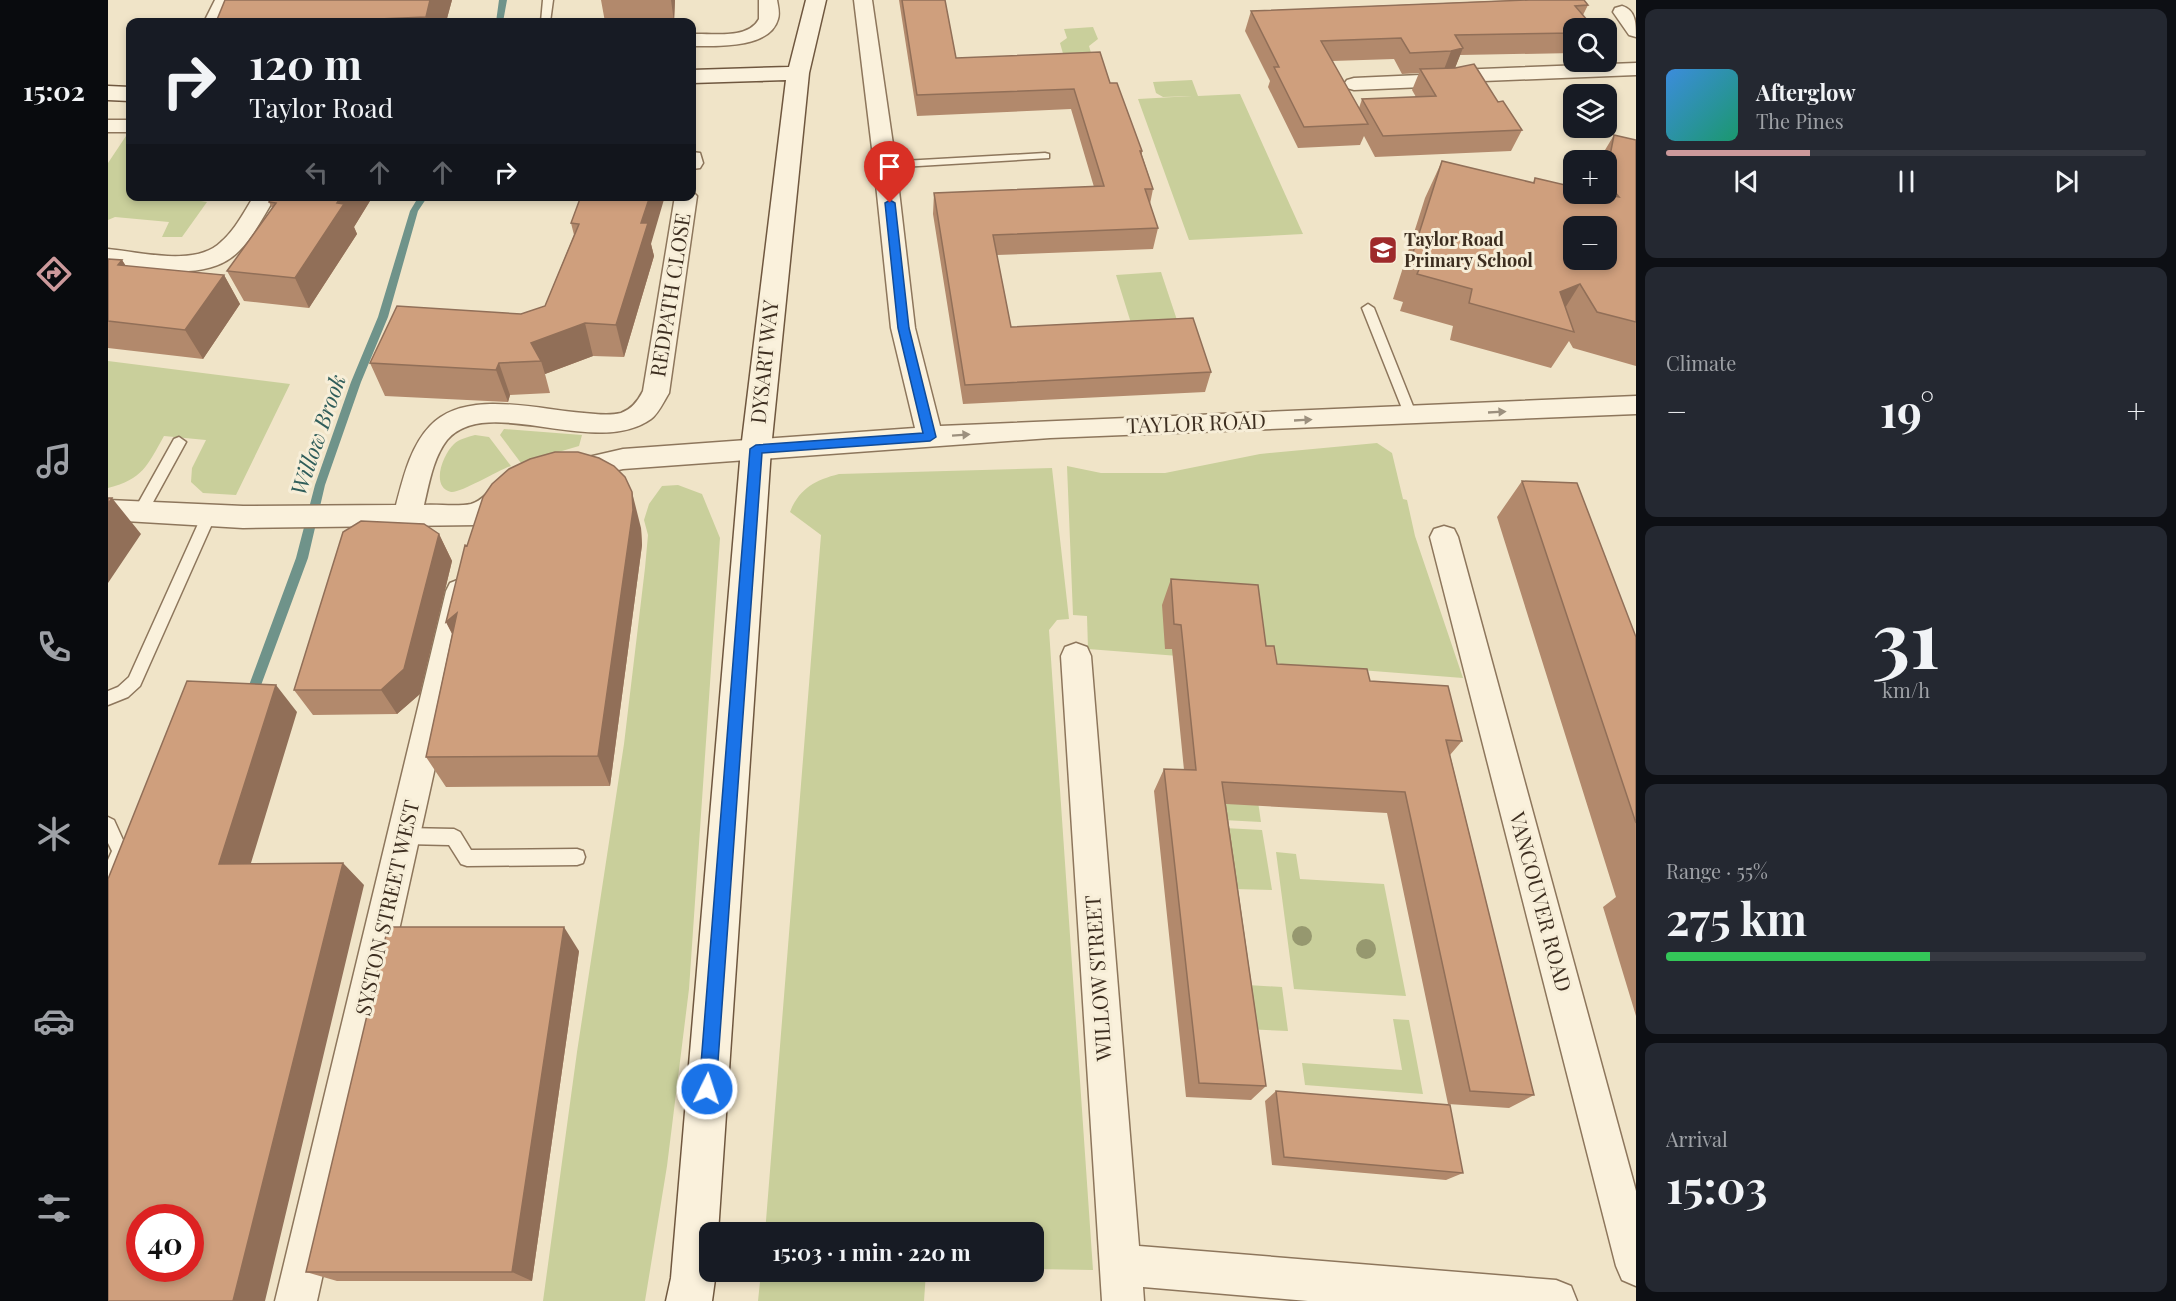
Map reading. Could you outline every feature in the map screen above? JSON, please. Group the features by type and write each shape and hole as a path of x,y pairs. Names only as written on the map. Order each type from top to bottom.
{"street":[{"path":"215,18 224,0"},
{"path":"696,40 752,37 764,31 769,18 768,0"},
{"name":"DYSART WAY","path":"688,1301 693,1278 756,449 798,73 816,0"},
{"path":"863,0 885,165 903,328 930,437"},
{"path":"1622,12 1636,31"},
{"path":"1354,84 1446,80 1456,76 1636,69"},
{"path":"696,76 798,73"},
{"path":"108,93 126,94"},
{"path":"108,126 126,126"},
{"path":"108,256 183,263 210,260 231,246 262,201"},
{"name":"REDPATH CLOSE","path":"407,515 425,457 433,440 451,422 480,414 497,414 551,417 600,425 627,420 642,414 656,393 685,201"},
{"name":"TAYLOR ROAD","path":"479,514 501,495 539,480 623,459 1050,429 1636,405"},
{"path":"108,510 258,516 352,517 479,514"},
{"name":"SYSTON STREET WEST","path":"296,1301 479,514"},
{"name":"VANCOUVER ROAD","path":"1444,537 1636,1266"},
{"name":"WILLOW STREET","path":"1076,656 1122,1283"},
{"path":"1122,1283 1556,1301"}],"lane":[{"path":"546,18 548,0"},
{"path":"885,165 1045,156"},
{"path":"1368,308 1411,416"},
{"path":"141,511 179,442"},
{"path":"108,698 123,692 135,681 209,515"},
{"path":"108,825 120,851 108,881"},
{"path":"405,836 453,837 467,858 577,857"}],"green space":[{"path":"1093,27 1098,39 1089,46 1092,56 1064,57 1060,43 1067,38 1064,29"},
{"path":"1192,80 1198,96 1240,94 1303,234 1189,240 1138,99 1192,96 1163,97 1156,93 1153,82"},
{"path":"126,136 126,201 207,202 182,237 162,237 169,222 115,217 108,220 108,163"},
{"path":"1161,272 1177,320 1131,323 1116,275"},
{"path":"108,361 290,384 236,495 203,493 191,482 192,468 206,440 164,436 153,456 137,476 108,488"},
{"path":"504,429 582,435 579,446 521,463 500,435"},
{"path":"475,435 489,437 511,466 451,492 441,484 440,470 443,462 456,442"},
{"path":"1377,443 1392,453 1403,499 1407,500 1415,536 1463,678 1088,649 1087,616 1073,615 1067,466 1101,473 1165,473 1260,454"},
{"path":"1052,468 1069,619 1057,620 1049,630 1093,1270 1044,1269 1044,1222 766,1222 821,535 790,512 803,491 822,479 839,474"},
{"path":"678,485 702,494 720,538 689,989 667,1166 645,1301 543,1301 577,1052 624,744 648,535 644,520 649,504 662,486"},
{"path":"1244,781 1256,788 1261,822 1223,820 1221,808"},
{"path":"1224,828 1262,830 1272,890 1234,889"},
{"path":"1276,852 1296,854 1300,879 1384,884 1406,996 1294,989"},
{"path":"1247,985 1282,987 1288,1031 1244,1029"},
{"path":"1393,1019 1409,1020 1423,1094 1305,1085 1302,1063 1402,1070"},
{"path":"760,1282 925,1282 924,1301 758,1301"}],"building":[{"path":"225,0 430,0 426,17 218,18"},
{"path":"902,0 945,0 956,58 1100,52 1110,83 1117,83 1142,151 1140,151 1153,189 1145,189 1158,228 993,235 1011,327 1193,318 1211,372 965,385 934,193 1104,186 1074,89 917,95"},
{"path":"1529,0 1584,0 1588,5 1575,6 1585,18 1563,18 1563,33 1455,35 1463,48 1451,51 1410,53 1401,38 1321,41 1368,124 1304,127 1274,67 1279,67 1251,11"},
{"path":"1474,64 1498,102 1503,101 1522,130 1383,136 1362,99 1436,96 1420,69 1455,68"},
{"path":"1617,136 1636,140 1636,322 1597,312 1580,284 1560,292 1574,332 1469,303 1472,289 1417,274 1421,265 1410,262 1442,161 1534,183 1535,178 1563,184 1563,204 1617,204 1617,197 1619,197 1617,195 1617,150 1611,150 1613,138 1617,138"},
{"path":"338,201 337,203 344,204 295,278 227,271 276,203 269,202"},
{"path":"579,201 648,201 641,223 648,223 616,325 585,323 531,343 541,361 499,363 496,370 370,363 397,306 521,314 545,306 579,224 571,223"},
{"path":"108,259 122,260 118,265 224,275 185,330 108,321"},
{"path":"555,452 578,452 599,458 614,466 625,477 632,492 633,510 598,756 426,757 457,613 446,622 465,545 467,546 483,497 492,484 509,469 530,459"},
{"path":"1522,481 1577,483 1636,637 1636,823"},
{"path":"361,521 424,524 439,534 404,669 381,690 294,690 343,532"},
{"path":"1171,579 1258,585 1266,646 1274,646 1277,664 1367,669 1370,681 1448,686 1462,741 1446,740 1534,1095 1470,1091 1405,792 1222,782 1266,1086 1199,1083 1164,769 1196,770 1181,625 1174,624"},
{"path":"187,681 276,685 219,864 343,863 233,1301 108,1301 108,879"},
{"path":"388,927 564,927 512,1272 306,1272"},
{"path":"1276,1091 1450,1105 1463,1173 1284,1157"}],"waterway":[{"name":"Willow Brook","path":"501,18 503,0"},
{"name":"Willow Brook","path":"254,688 302,558 320,485 356,382 383,317 414,211 421,201"}],"place":[{"name":"Taylor Road Primary School","path":"1383,250"}],"route":[{"path":"707,1089 756,449 930,437 903,328 890,203"}]}
